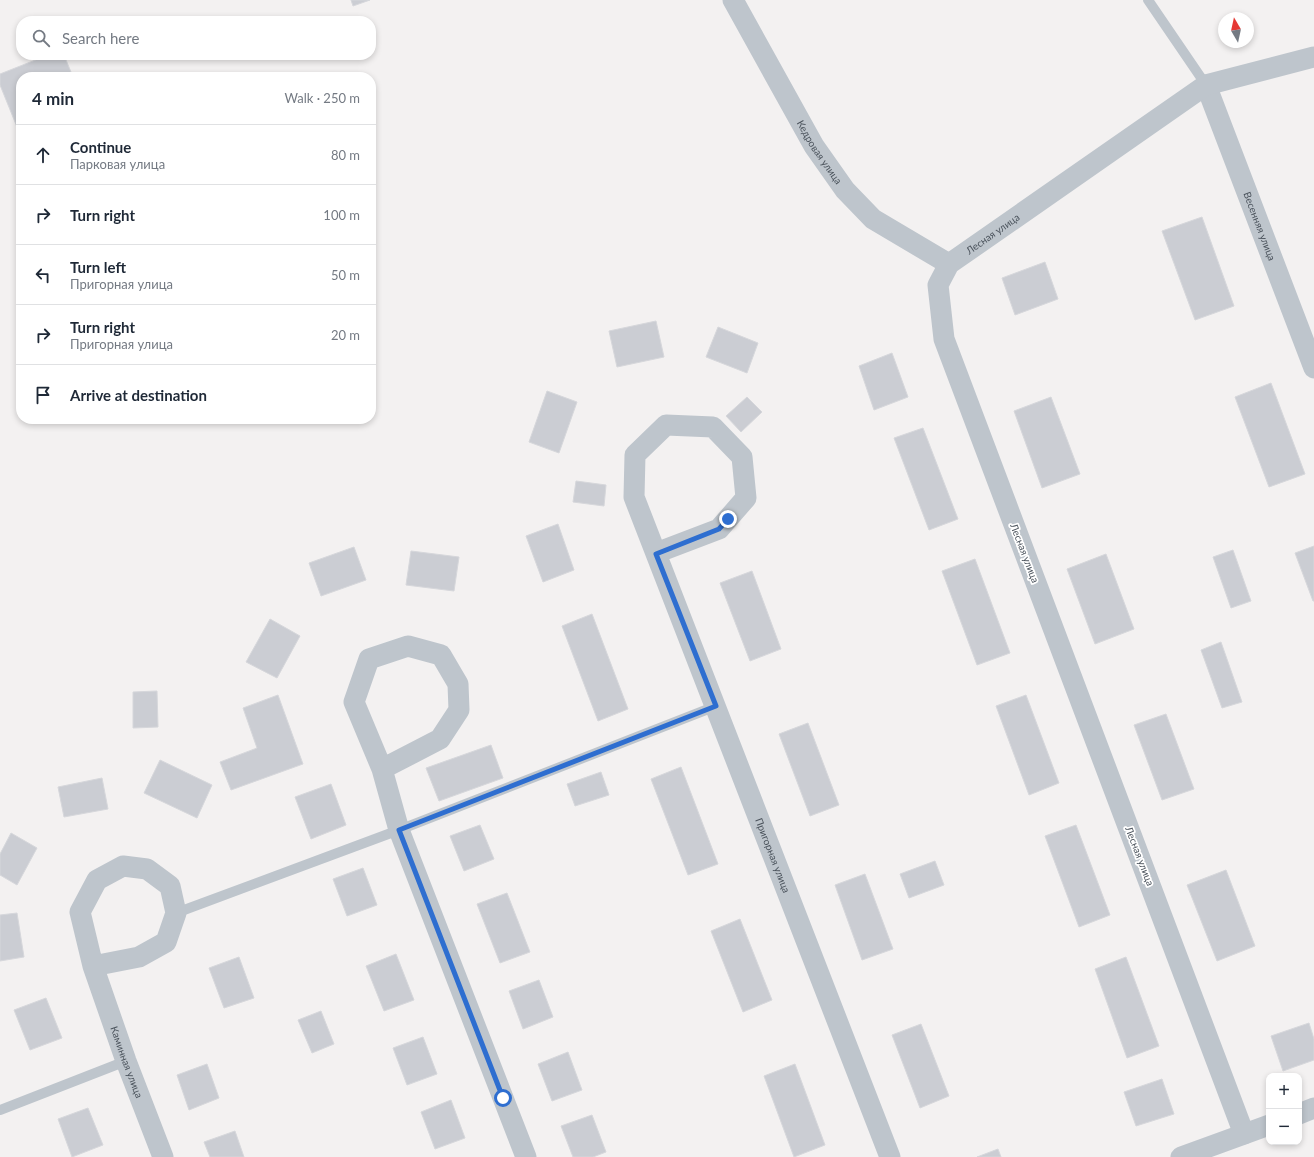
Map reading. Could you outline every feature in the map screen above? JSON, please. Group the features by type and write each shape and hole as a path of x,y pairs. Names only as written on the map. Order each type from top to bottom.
{"street":[{"name":"Кедровая улица","path":"733,0 814,146 845,190 873,219 949,264"},
{"path":"1206,85 1314,57"},
{"name":"Лесная улица","path":"1206,85 949,264 938,285 944,339 1244,1134"},
{"name":"Весенняя улица","path":"1206,85 1314,368"},
{"name":"Пригорная улица","path":"656,554 719,529 746,498 742,457 713,427 666,425 635,454 634,497 656,554 716,706 890,1157"},
{"path":"382,768 440,739 459,710 458,684 441,655 408,646 369,659 354,702 382,768 399,830 526,1157"},
{"name":"Каминная улица","path":"163,1157 126,1061 94,966 80,912 97,880 123,866 147,869 170,886 176,913"},
{"path":"94,966 139,957 166,942 176,913"},
{"path":"1302,1113 1314,1108"},
{"path":"1181,1157 1266,1126"}],"lane":[{"path":"1148,0 1206,85"},
{"path":"176,913 399,830 716,706"},
{"path":"0,1110 126,1061"}],"building":[{"path":"351,0 370,0 353,6"},
{"path":"35,60 66,60 71,72 16,72 16,125 0,85 0,74"},
{"path":"1202,217 1234,306 1195,320 1162,231"},
{"path":"1045,262 1058,299 1015,315 1002,278"},
{"path":"656,321 664,357 617,367 609,331"},
{"path":"718,327 758,343 747,373 706,357"},
{"path":"892,353 908,397 874,410 859,366"},
{"path":"1271,383 1305,474 1269,487 1235,397"},
{"path":"547,391 577,402 559,453 529,442"},
{"path":"747,397 762,412 741,432 726,416"},
{"path":"1051,397 1080,474 1042,488 1014,411"},
{"path":"923,428 958,519 929,530 894,438"},
{"path":"576,481 606,485 604,506 573,502"},
{"path":"558,524 574,570 543,582 526,536"},
{"path":"1314,546 1314,601 1313,601 1295,553"},
{"path":"354,547 366,580 321,596 309,563"},
{"path":"1233,550 1251,601 1231,608 1213,557"},
{"path":"411,551 459,557 454,591 406,585"},
{"path":"1106,554 1134,629 1095,644 1067,569"},
{"path":"975,559 1010,653 977,665 942,571"},
{"path":"752,571 781,649 750,661 720,583"},
{"path":"592,614 628,709 598,721 562,626"},
{"path":"270,619 300,636 277,678 246,662"},
{"path":"1221,642 1242,702 1222,708 1201,650"},
{"path":"157,691 158,727 133,728 133,692"},
{"path":"278,695 303,764 231,790 220,762 257,748 243,708"},
{"path":"1026,695 1059,783 1029,795 996,706"},
{"path":"1166,714 1194,789 1162,800 1134,725"},
{"path":"808,723 839,805 810,816 779,734"},
{"path":"491,745 503,778 439,801 426,768"},
{"path":"160,760 212,785 197,818 144,793"},
{"path":"681,767 718,864 688,875 651,779"},
{"path":"601,772 609,795 575,806 567,784"},
{"path":"102,778 108,809 64,817 58,787"},
{"path":"331,784 346,825 311,839 295,797"},
{"path":"480,825 494,859 464,871 450,836"},
{"path":"1076,825 1110,915 1079,927 1045,836"},
{"path":"11,833 37,848 17,885 0,875 0,854"},
{"path":"935,861 944,885 909,898 900,874"},
{"path":"363,868 377,905 347,916 333,879"},
{"path":"1226,870 1255,946 1217,961 1187,885"},
{"path":"865,874 893,949 862,960 835,885"},
{"path":"507,893 530,952 500,963 477,904"},
{"path":"17,913 24,957 0,961 0,915"},
{"path":"740,919 772,1000 743,1012 711,931"},
{"path":"396,954 414,1000 384,1011 366,966"},
{"path":"239,957 254,998 224,1008 209,968"},
{"path":"1126,957 1159,1046 1127,1058 1095,969"},
{"path":"539,980 553,1017 523,1029 509,991"},
{"path":"46,998 62,1038 30,1050 14,1010"},
{"path":"321,1011 334,1044 312,1053 298,1020"},
{"path":"1309,1023 1314,1039 1314,1060 1283,1071 1271,1036"},
{"path":"921,1024 949,1096 920,1108 892,1035"},
{"path":"423,1037 437,1074 407,1085 393,1048"},
{"path":"568,1052 582,1090 552,1101 538,1064"},
{"path":"207,1064 219,1098 189,1110 177,1075"},
{"path":"795,1064 825,1145 794,1157 764,1076"},
{"path":"1162,1079 1174,1114 1136,1126 1124,1092"},
{"path":"451,1100 465,1138 435,1149 421,1112"},
{"path":"88,1108 103,1145 72,1157 58,1119"},
{"path":"592,1115 606,1152 593,1157 573,1157 561,1126"},
{"path":"235,1131 244,1157 210,1157 204,1142"},
{"path":"998,1149 1001,1157 977,1157"}],"route":[{"path":"503,1098 399,830 716,706 656,554 719,529 728,519"}]}
